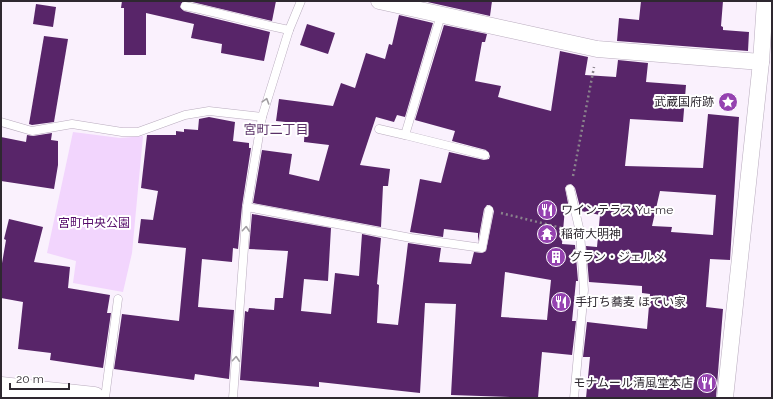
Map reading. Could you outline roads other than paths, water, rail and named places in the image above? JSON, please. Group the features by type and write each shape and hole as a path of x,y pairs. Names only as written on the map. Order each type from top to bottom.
{"main road":[{"path":"1,388 94,398"}],"street":[{"path":"379,1 597,49 761,62"},
{"path":"725,398 761,62 765,1"}],"lane":[{"path":"233,398 247,208 262,117 289,30 301,1"},
{"path":"185,6 289,30"},
{"path":"405,135 441,15"},
{"path":"1,122 32,131 72,124 122,132 138,132 185,115 209,111 262,117"},
{"path":"378,129 485,155"},
{"path":"570,189 580,232 584,290 574,398"},
{"path":"247,208 411,238 482,248 489,210"},
{"path":"105,398 118,299"}],"place":[{"name":"武蔵国府跡","path":"728,102"},
{"name":"ワインテラス Yu-me","path":"547,210"},
{"name":"稲荷大明神","path":"547,234"},
{"name":"グラン・ジェルメ","path":"556,257"},
{"name":"手打ち蕎麦 ほてい家","path":"561,302"},
{"name":"モナムール清風堂本店","path":"707,383"}],"district":[{"name":"宮町二丁目","path":"276,129"}],"park label":[{"name":"宮町中央公園","path":"94,223"}]}
